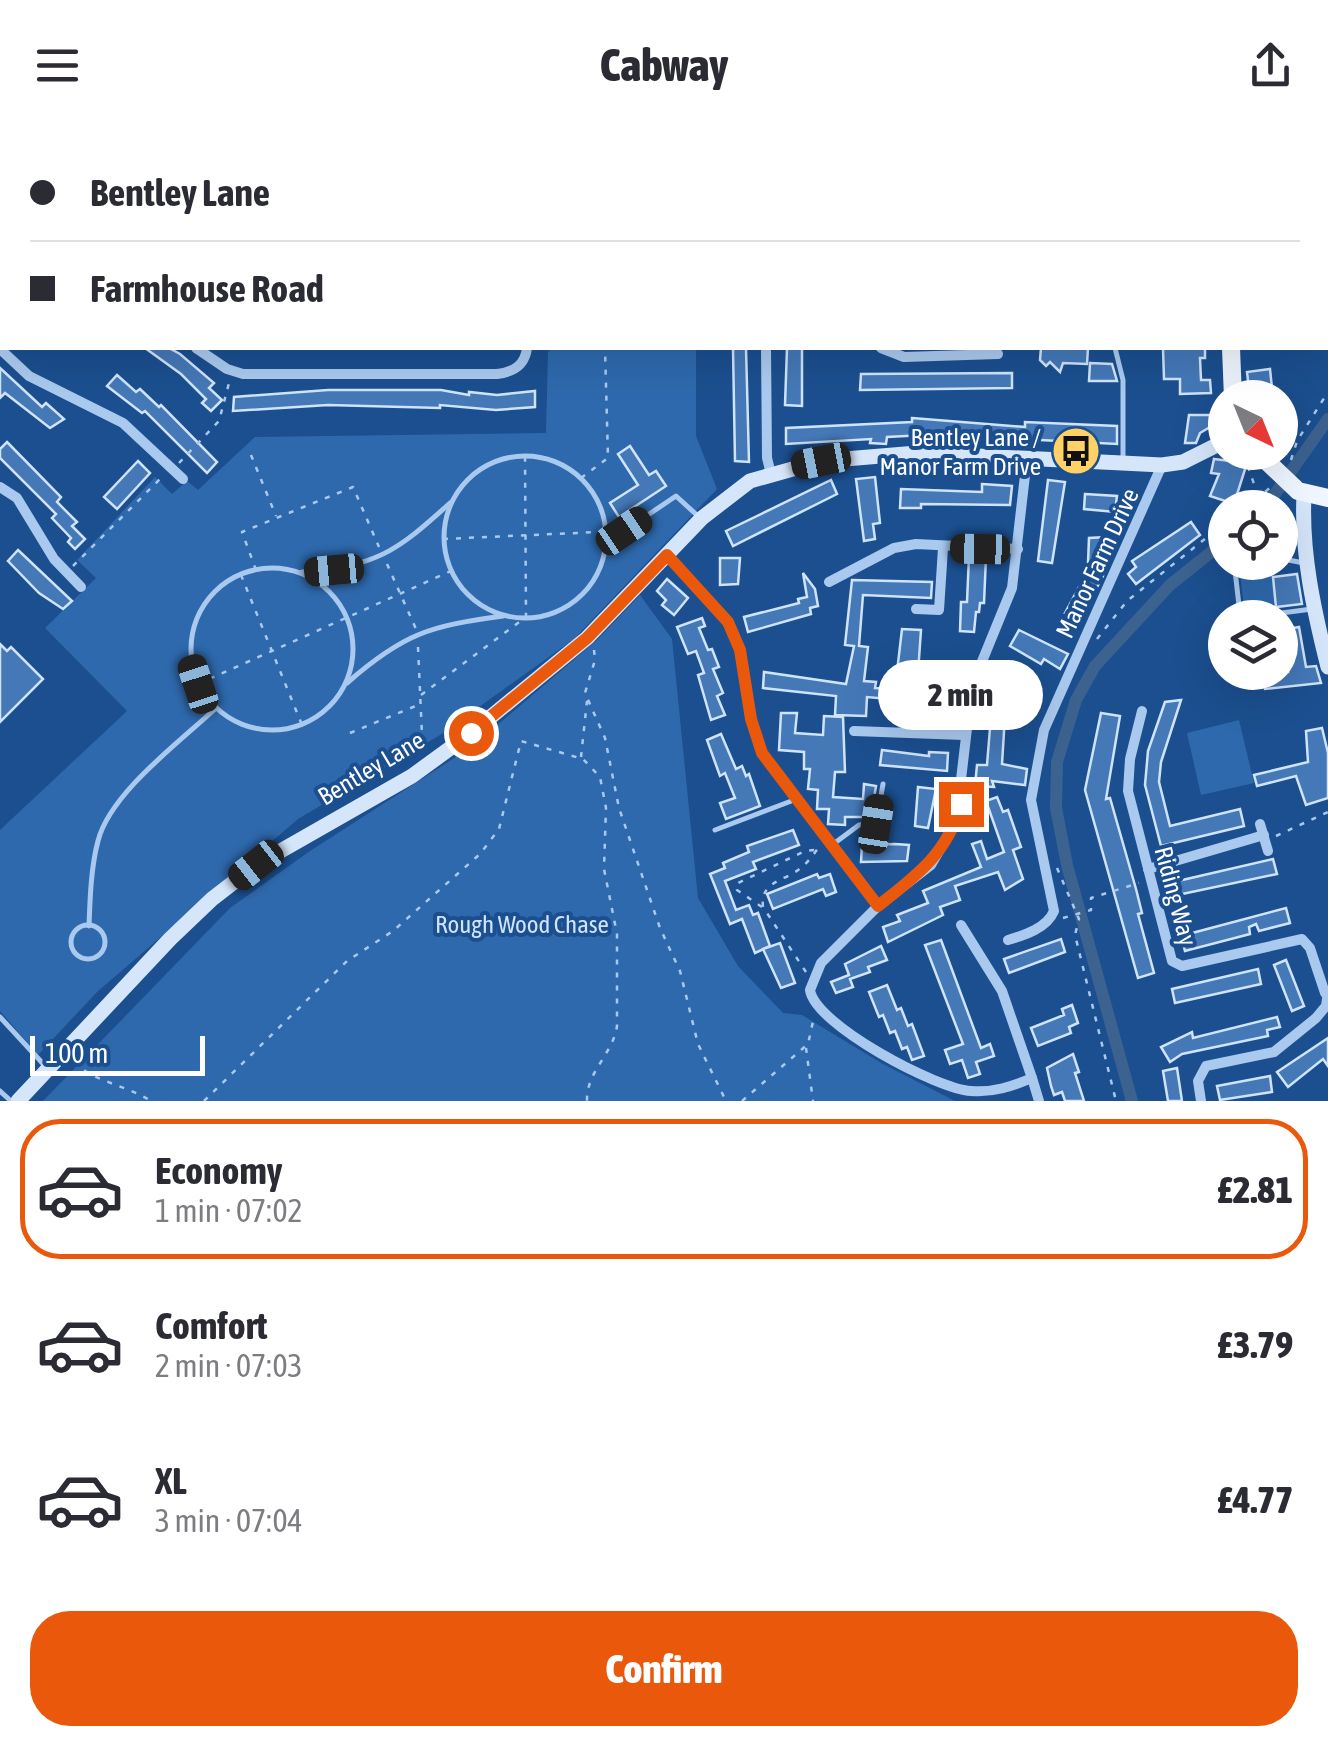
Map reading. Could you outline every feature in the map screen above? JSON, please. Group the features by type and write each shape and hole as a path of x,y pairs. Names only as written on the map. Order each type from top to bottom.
{"main road":[{"path":"1231,350 1232,380"},
{"path":"1272,470 1301,493 1328,498"}],"street":[{"path":"1,350 29,376 123,423 182,479"},
{"path":"211,352 232,372 497,374 514,370 528,350"},
{"path":"766,350 770,474"},
{"path":"886,350 904,357 976,351 998,354"},
{"name":"Bentley Lane","path":"15,1101 170,938 227,888 256,865 412,776 587,638 730,493 770,474 821,461 917,454 1162,465 1182,462 1208,449"},
{"path":"1027,458 1012,588 972,686 956,822 930,865 878,906 821,963 812,979 814,1002 889,1058 968,1092 993,1091 1032,1078"},
{"name":"Manor Farm Drive","path":"1008,940 1038,927 1054,911 1031,800 1044,730 1162,465"},
{"path":"0,487 16,498 54,560 82,587"},
{"path":"1301,493 1307,562 1328,667"},
{"path":"828,582 894,548 916,544 1018,549"},
{"path":"916,609 939,610 943,548"},
{"path":"667,555 728,622 740,650 756,739 878,906"},
{"name":"Riding Way","path":"1142,710 1130,759 1128,791 1168,954 1176,965 1302,940 1310,948 1327,993"},
{"path":"854,731 964,735"},
{"path":"1149,874 1264,838"},
{"path":"961,925 1002,991 1039,1101"},
{"path":"1201,1101 1198,1081 1206,1066 1274,1052 1316,1018 1326,1006 1327,993"}],"lane":[{"path":"1116,350 1123,380 1123,464"},
{"path":"298,573 362,564 384,556 413,537 452,501 469,477 486,465 525,456 564,466 581,478 598,502 606,532 604,552 587,589 554,612 526,618 506,615 476,602 451,571 443,539 452,501"},
{"path":"606,532 624,531 676,496 702,518"},
{"path":"1298,563 1307,562"},
{"path":"346,684 354,644 346,616 328,590 298,573 273,568 241,575 217,590 195,624 191,644 198,684 216,708 242,725 262,730 302,725 320,716 346,684 380,654 418,633 506,615"},
{"path":"1236,580 1240,614 1258,616 1315,609"},
{"path":"89,926 98,841 110,815 178,742 216,708"},
{"path":"829,842 859,825 876,824 882,784"},
{"path":"715,830 797,799"},
{"path":"89,926 99,930 105,943 101,952 88,959 78,956 71,942 75,932 89,926"},
{"path":"0,1017 48,1069"},
{"path":"0,1091 15,1101"}],"path":[{"path":"581,478 608,458 605,350"},
{"path":"66,573 219,421 232,372"},
{"path":"1298,439 1328,392"},
{"path":"251,455 277,518"},
{"path":"420,696 526,618 525,456"},
{"path":"1265,490 1280,474"},
{"path":"256,570 242,532 353,487 418,633 422,735"},
{"path":"443,539 606,532"},
{"path":"1091,647 1127,601 1208,537"},
{"path":"198,684 451,571"},
{"path":"241,575 302,725"},
{"path":"587,638 596,652 585,693 604,738 619,808 660,928 680,972 698,1044 726,1101"},
{"path":"582,758 588,699"},
{"path":"350,733 420,704"},
{"path":"204,1101 346,961 393,932 480,854 500,829 521,741 582,758 600,777 606,808 604,869 617,934 615,1040 587,1086 587,1101"},
{"path":"1264,838 1328,812"},
{"path":"763,908 762,894 768,886 801,868 829,842"},
{"path":"812,979 763,908 737,890 736,884 805,851 817,850"},
{"path":"1054,859 1079,919 1075,935 1116,1101"},
{"path":"1067,918 1090,910 1090,898 1149,874"},
{"path":"813,1101 806,1046 814,1002"},
{"path":"742,1101 806,1046"},
{"path":"64,1052 88,1076 126,1086 151,1101"}],"green space":[{"path":"696,350 696,436 717,489 574,639 440,735 298,819 97,992 38,1055 0,1011 0,830 127,711 45,628 96,578 77,560 155,477 172,494 187,481 198,490 255,437 546,433 548,352"},
{"path":"1241,580 1273,580 1275,600 1243,600"},
{"name":"Rough Wood Chase","path":"640,595 672,639 698,898 738,966 783,1013 802,1015 883,1064 955,1101 43,1101 230,908 310,851 473,746 597,640"},
{"path":"1239,720 1254,783 1201,795 1187,733"}],"building":[{"path":"148,350 173,350 180,354 214,383 209,388 222,400 211,411 202,403 206,399 181,374"},
{"path":"733,350 746,350 749,462 735,461"},
{"path":"787,350 802,350 802,406 785,405"},
{"path":"1041,350 1088,350 1087,364 1063,363 1060,372 1050,362 1046,366 1040,360"},
{"path":"1163,350 1205,350 1205,358 1200,358 1201,380 1208,380 1208,393 1180,394 1180,379 1164,379"},
{"path":"1090,363 1112,364 1117,381 1089,381"},
{"path":"0,368 42,407 46,403 64,419 50,428 5,393 0,398"},
{"path":"1270,369 1271,380 1248,380 1247,372"},
{"path":"1012,373 1012,388 860,390 861,374"},
{"path":"117,375 136,392 140,389 161,405 217,462 207,473 145,411 142,413 107,386"},
{"path":"328,390 441,390 469,395 535,391 535,407 496,410 440,405 328,405 233,411 234,397"},
{"path":"1189,415 1208,415 1208,428 1200,433 1196,443 1185,443"},
{"path":"912,418 1025,427 1025,422 1117,426 1117,444 1022,440 1022,446 1005,445 1006,439 925,435 887,437 886,444 870,443 871,439 786,444 786,428 912,422"},
{"path":"7,442 61,497 57,502 77,522 72,526 85,539 75,549 68,542 71,538 52,518 56,514 0,458 0,449"},
{"path":"630,446 649,475 656,471 666,486 619,517 610,503 638,485 618,454"},
{"path":"138,461 150,473 117,509 104,497"},
{"path":"1245,470 1238,490 1212,490 1219,474 1211,473"},
{"path":"875,477 880,523 873,524 875,539 864,541 856,479"},
{"path":"831,480 837,494 733,546 726,531"},
{"path":"1048,480 1065,482 1052,563 1038,561"},
{"path":"982,484 1012,486 1010,505 921,504 921,508 900,508 901,489 982,492"},
{"path":"1085,494 1117,496 1115,512 1084,509"},
{"path":"1191,522 1200,535 1136,584 1128,574 1136,567 1132,561"},
{"path":"1106,537 1103,576 1080,619 1065,613 1080,585 1087,588 1089,538"},
{"path":"18,550 72,601 63,609 39,593 8,561"},
{"path":"969,556 986,557 984,603 976,612 974,632 960,631 961,602 967,602"},
{"path":"720,558 740,558 738,584 720,585"},
{"path":"803,573 815,589 818,606 810,608 811,614 748,632 744,617 799,603 798,599 807,597"},
{"path":"667,579 688,598 674,615 662,605 666,600 657,591"},
{"path":"852,580 932,582 931,598 863,595 859,646 868,647 864,681 876,682 875,688 895,689 902,629 921,630 918,673 927,673 926,695 935,696 934,708 915,707 914,721 899,720 900,700 867,697 866,716 835,715 836,696 763,688 764,672 846,684 854,646 845,645"},
{"path":"1273,580 1298,580 1302,604 1298,604 1298,600 1275,600"},
{"path":"702,618 705,626 699,628 719,667 713,669 723,693 717,696 725,715 711,720 698,675 704,673 696,651 688,654 677,627"},
{"path":"1298,627 1306,667 1316,666 1321,683 1298,685"},
{"path":"1019,630 1068,654 1060,669 1044,659 1041,664 1010,646"},
{"path":"0,644 7,651 11,647 43,679 0,722"},
{"path":"994,679 1011,680 1002,764 1027,769 1025,785 992,781 994,787 975,786 977,765 987,765"},
{"path":"1181,700 1161,762 1159,782 1170,826 1240,809 1244,826 1161,846 1145,785 1148,751 1165,702"},
{"path":"781,713 797,713 795,733 823,735 824,716 843,717 845,772 835,772 833,797 863,799 864,784 876,786 871,817 845,817 845,825 828,824 829,809 817,809 818,790 808,789 810,769 804,769 804,752 779,750"},
{"path":"1101,713 1120,716 1106,799 1110,798 1136,889 1142,913 1138,914 1154,973 1138,978 1085,790"},
{"path":"1322,728 1328,753 1328,798 1306,805 1296,776 1257,786 1254,775 1308,762 1306,731"},
{"path":"721,734 736,769 742,766 746,776 749,774 760,806 726,819 720,803 735,798 725,773 720,776 707,740"},
{"path":"882,750 929,756 929,752 948,753 947,771 880,765"},
{"path":"918,787 936,789 928,828 915,826"},
{"path":"997,797 1003,812 1008,810 1021,847 1013,850 1023,879 1005,890 998,872 955,886 960,900 940,907 943,915 888,942 883,927 900,921 897,915 928,903 923,891 981,867 972,844 981,841 987,859 1004,852 986,801"},
{"path":"793,830 799,845 753,862 756,869 725,881 736,910 749,905 753,915 758,913 770,946 755,953 742,919 730,924 710,874 725,868 723,863 749,852 747,846"},
{"path":"862,845 909,845 907,861 861,862"},
{"path":"1273,859 1277,874 1168,897 1165,884"},
{"path":"817,874 819,878 830,874 836,892 826,896 823,889 773,909 767,894"},
{"path":"1286,908 1290,923 1259,931 1256,924 1249,927 1250,934 1185,951 1181,936"},
{"path":"1061,939 1065,952 1009,973 1004,959"},
{"path":"941,940 981,1048 990,1044 994,1056 976,1062 980,1074 968,1078 962,1060 950,1064 945,1050 963,1044 925,945"},
{"path":"780,943 795,983 781,988 763,949"},
{"path":"881,946 887,960 868,967 870,972 850,979 853,987 836,993 831,982 849,975 845,964"},
{"path":"1286,960 1304,1006 1292,1011 1274,965"},
{"path":"1258,969 1261,984 1175,1003 1172,989"},
{"path":"887,985 897,1010 901,1008 908,1026 912,1024 924,1056 912,1060 907,1047 902,1049 895,1031 890,1033 883,1015 879,1017 869,992"},
{"path":"1072,1005 1078,1023 1069,1027 1071,1033 1038,1046 1031,1028 1064,1015 1062,1009"},
{"path":"1277,1017 1280,1027 1267,1030 1268,1036 1182,1054 1170,1062 1161,1047 1192,1032 1193,1038"},
{"path":"1328,1038 1328,1066 1323,1059 1288,1087 1277,1072"},
{"path":"1073,1054 1084,1101 1065,1101 1062,1092 1054,1095 1051,1086 1047,1068"},
{"path":"1177,1068 1182,1101 1168,1101 1163,1071"},
{"path":"1270,1076 1272,1092 1220,1100 1217,1086"}],"waterway":[{"path":"1278,490 1328,419"},
{"path":"1132,1101 1067,865 1056,808 1057,762 1076,700 1095,666 1170,585 1208,555"}],"place":[{"name":"Bentley Lane / Manor Farm Drive","path":"1076,451"}],"route":[{"path":"471,733 587,638 667,555 728,622 740,650 751,719 762,753 878,906 930,865 956,822 961,804"}]}
